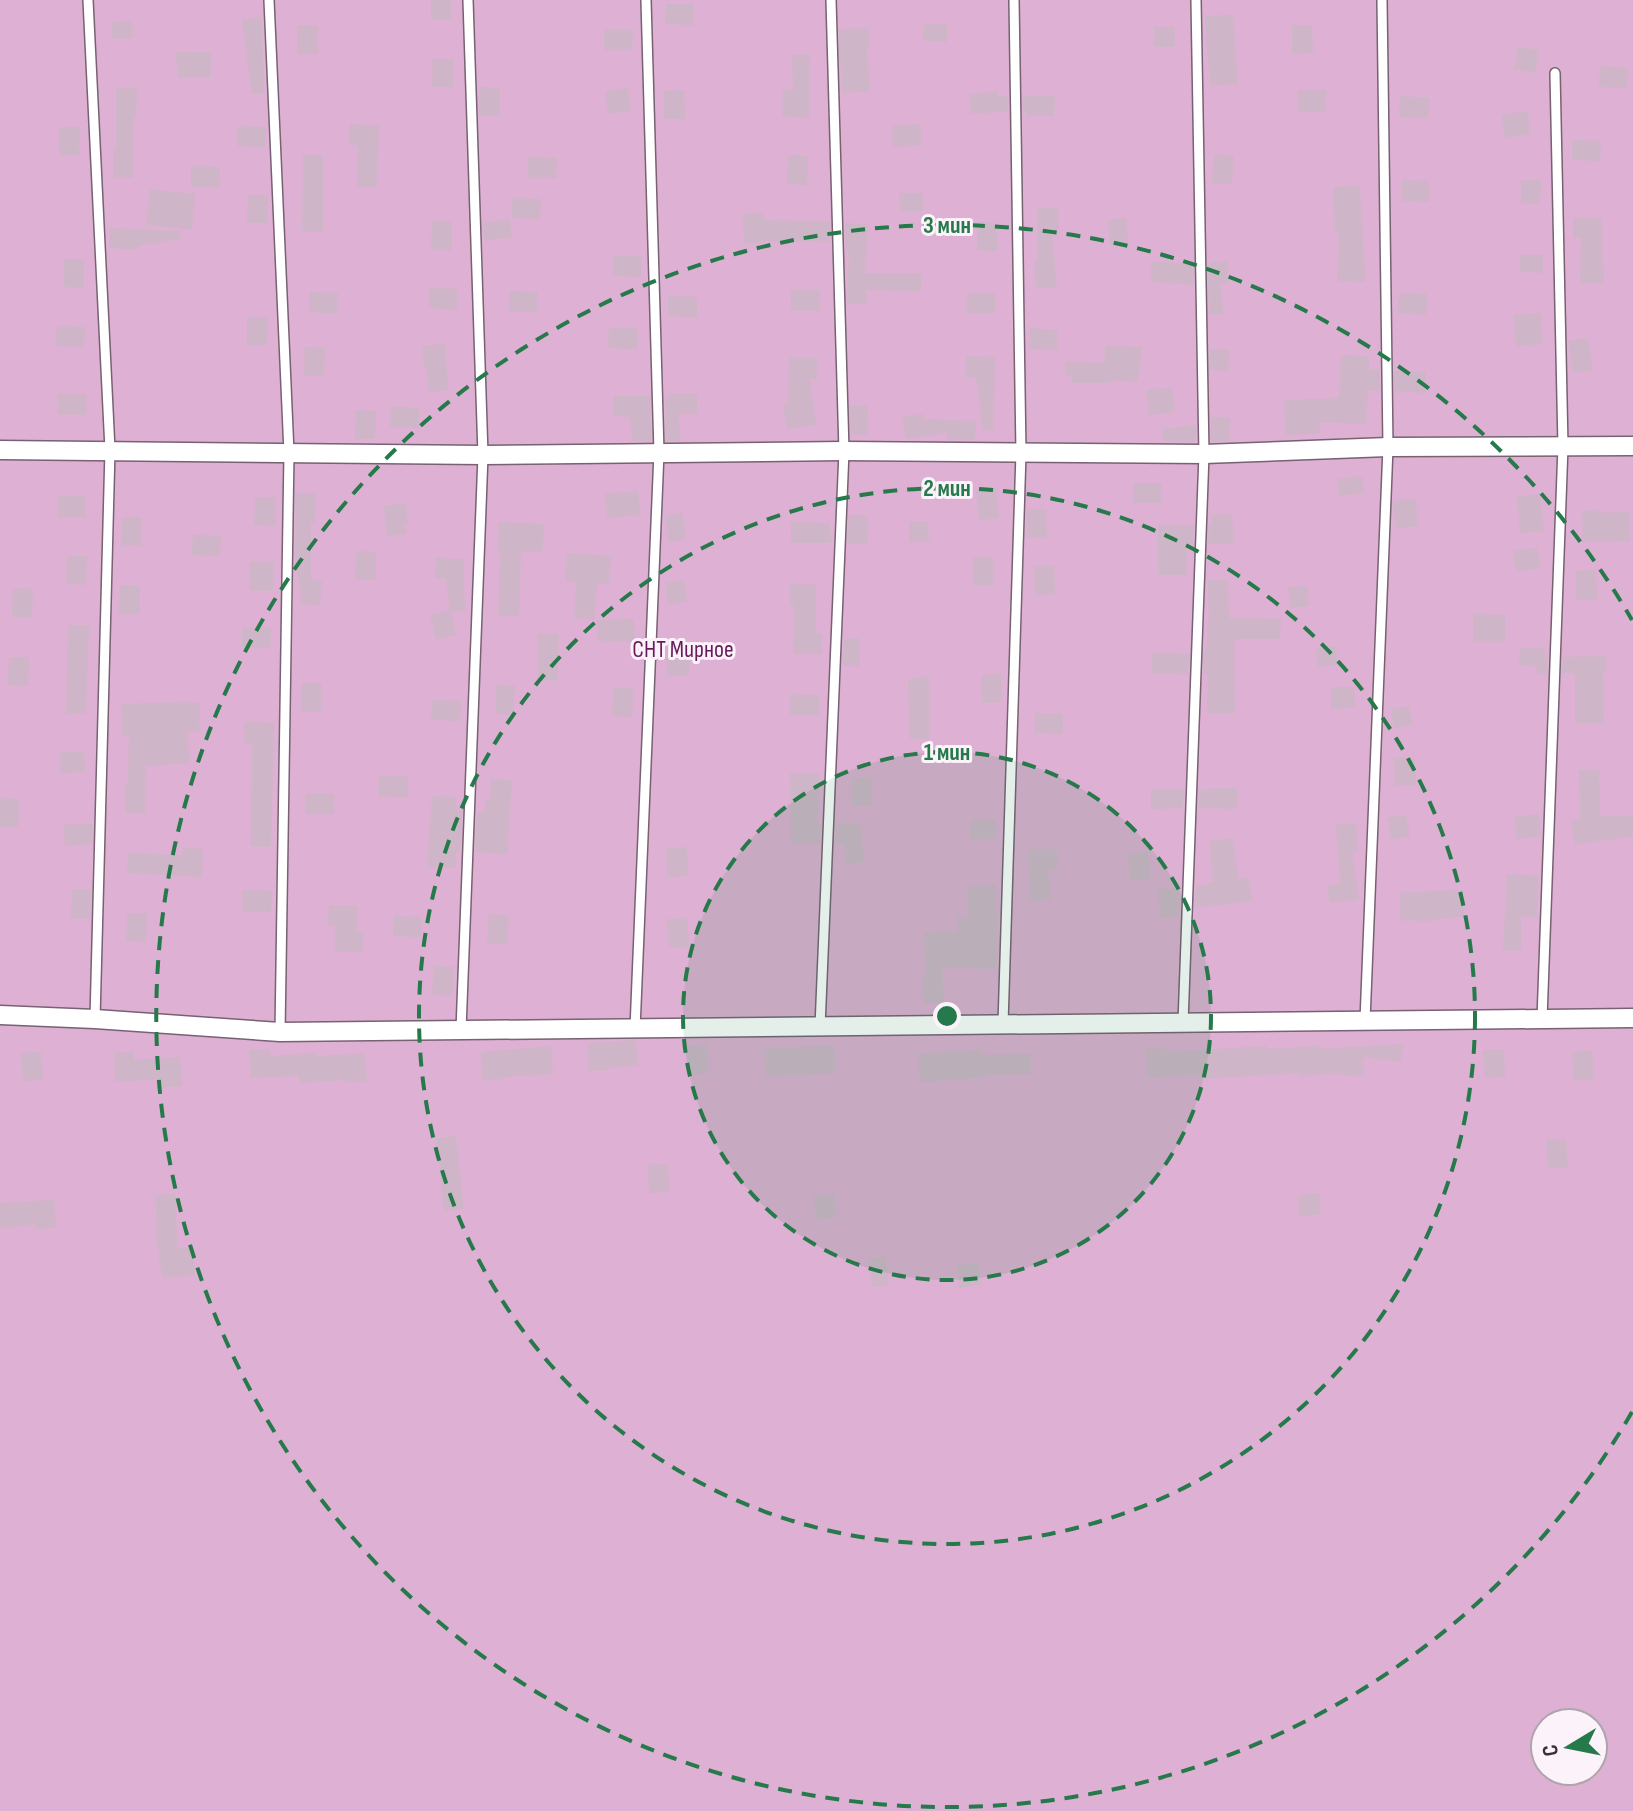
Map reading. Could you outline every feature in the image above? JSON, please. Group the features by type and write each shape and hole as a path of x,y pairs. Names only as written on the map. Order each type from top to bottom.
{"street":[{"path":"0,450 483,455 844,451 1204,454 1388,447 1633,446"},
{"path":"0,1015 280,1032 1633,1018"}],"lane":[{"path":"88,0 110,450 95,1019"},
{"path":"269,0 289,453 280,1032"},
{"path":"461,1030 483,455 468,0"},
{"path":"635,1029 659,452 646,0"},
{"path":"820,1027 844,451 831,0"},
{"path":"1003,1025 1021,453 1014,0"},
{"path":"1183,1023 1204,454 1196,0"},
{"path":"1365,1021 1388,447 1382,0"},
{"path":"1542,1019 1563,446 1555,73"}],"green space":[{"name":"СНТ Мирное","path":"0,0 1633,0 1633,1811 0,1811"}],"building":[{"path":"431,0 451,0 451,20 431,20"},
{"path":"666,4 694,4 694,25 665,24"},
{"path":"1233,15 1238,84 1210,85 1205,16"},
{"path":"262,17 264,93 252,94 242,20"},
{"path":"132,21 133,38 113,39 112,22"},
{"path":"924,24 947,24 947,42 923,41"},
{"path":"297,25 318,25 318,54 297,54"},
{"path":"1292,25 1312,25 1313,53 1292,54"},
{"path":"868,27 870,91 842,93 839,30"},
{"path":"1154,27 1175,27 1175,47 1154,47"},
{"path":"604,30 633,30 632,50 604,50"},
{"path":"1518,47 1539,50 1535,73 1514,69"},
{"path":"176,52 211,52 211,77 178,77"},
{"path":"810,54 809,118 782,116 783,90 793,90 792,55"},
{"path":"433,59 453,59 453,87 432,87"},
{"path":"1600,66 1628,68 1627,88 1599,87"},
{"path":"480,87 500,88 500,116 479,116"},
{"path":"116,88 137,88 133,178 113,178"},
{"path":"628,88 631,111 608,114 605,91"},
{"path":"684,90 685,119 664,119 664,91"},
{"path":"1326,90 1326,111 1298,112 1297,91"},
{"path":"997,92 998,96 1008,96 1008,111 971,114 969,94"},
{"path":"1023,96 1055,96 1054,116 1026,116"},
{"path":"1400,96 1429,98 1428,118 1399,117"},
{"path":"1527,111 1531,134 1505,138 1501,115"},
{"path":"350,124 379,126 377,187 357,187 358,145 349,145"},
{"path":"920,124 922,145 893,147 892,126"},
{"path":"238,126 266,127 265,147 237,146"},
{"path":"59,127 80,127 79,155 59,155"},
{"path":"1572,140 1601,141 1600,161 1572,160"},
{"path":"1214,154 1234,156 1232,184 1212,183"},
{"path":"303,155 323,155 323,232 302,231"},
{"path":"788,155 808,156 807,185 787,184"},
{"path":"528,157 557,158 556,178 528,178"},
{"path":"191,166 220,167 219,187 191,187"},
{"path":"1402,180 1430,181 1429,202 1401,201"},
{"path":"1521,180 1541,180 1540,204 1521,203"},
{"path":"1360,186 1365,282 1337,281 1339,233 1335,233 1333,187"},
{"path":"150,189 195,194 192,229 146,225"},
{"path":"899,193 923,193 923,211 900,211"},
{"path":"248,195 268,195 268,223 247,223"},
{"path":"512,198 541,199 540,219 512,218"},
{"path":"1038,208 1058,208 1058,236 1052,236 1057,287 1036,289 1034,261 1038,261"},
{"path":"763,213 764,220 830,222 830,242 744,243 743,214"},
{"path":"1126,218 1128,243 1110,245 1108,220"},
{"path":"1573,218 1602,218 1604,283 1580,283 1581,238 1573,238"},
{"path":"510,219 512,237 485,241 483,223"},
{"path":"432,221 452,222 452,250 431,250"},
{"path":"977,222 997,223 998,251 977,251"},
{"path":"845,223 868,224 865,273 921,273 921,291 867,290 867,304 847,303 849,251 846,251"},
{"path":"110,228 180,231 181,239 138,246 138,250 109,248"},
{"path":"1520,255 1543,255 1543,273 1520,272"},
{"path":"613,256 642,256 641,277 613,276"},
{"path":"64,259 84,259 84,288 64,287"},
{"path":"1152,261 1193,264 1194,285 1150,282"},
{"path":"1211,262 1228,262 1227,283 1220,282 1224,314 1209,315 1208,265"},
{"path":"430,288 458,289 457,310 429,308"},
{"path":"791,290 820,290 819,311 791,310"},
{"path":"509,291 538,292 537,312 509,312"},
{"path":"310,292 338,293 337,314 309,312"},
{"path":"967,293 995,293 995,313 966,313"},
{"path":"1399,293 1427,294 1426,315 1398,313"},
{"path":"668,296 697,297 697,317 668,316"},
{"path":"1541,313 1543,344 1516,346 1514,315"},
{"path":"247,317 268,317 267,345 247,345"},
{"path":"57,326 85,327 84,347 56,346"},
{"path":"609,328 637,328 637,349 608,348"},
{"path":"1030,328 1058,330 1057,350 1029,349"},
{"path":"1588,338 1593,370 1573,373 1568,341"},
{"path":"445,344 448,390 429,392 422,346"},
{"path":"1106,346 1142,347 1138,382 1111,380 1111,383 1072,383 1072,376 1065,375 1066,362 1104,363"},
{"path":"305,347 325,348 324,376 304,376"},
{"path":"1210,349 1229,350 1228,371 1210,370"},
{"path":"1341,355 1369,356 1369,370 1379,370 1380,391 1368,390 1366,424 1319,422 1320,433 1286,435 1284,400 1339,398"},
{"path":"966,356 995,357 993,430 983,430 976,377 966,377"},
{"path":"789,358 818,358 817,379 810,379 816,425 787,429 783,405 788,404"},
{"path":"1394,371 1426,372 1425,393 1395,391"},
{"path":"1172,387 1175,412 1149,415 1146,390"},
{"path":"669,393 697,394 697,414 679,414 680,441 666,441 665,397 669,397"},
{"path":"58,394 87,395 86,415 58,414"},
{"path":"614,396 650,396 651,441 632,441 630,417 613,416"},
{"path":"850,405 868,406 867,435 851,434"},
{"path":"391,406 419,408 419,428 390,427"},
{"path":"356,410 376,411 375,439 355,439"},
{"path":"923,414 924,419 976,421 975,440 947,440 947,433 906,439 902,417"},
{"path":"1211,417 1230,417 1230,441 1211,442"},
{"path":"1196,425 1196,442 1164,442 1162,429"},
{"path":"1362,476 1364,493 1339,496 1337,479"},
{"path":"1133,483 1162,483 1161,503 1133,503"},
{"path":"996,489 999,518 979,520 976,491"},
{"path":"638,491 641,515 607,518 605,494"},
{"path":"296,493 316,493 315,522 311,522 311,580 322,581 320,605 300,604 295,557"},
{"path":"1540,494 1544,531 1520,533 1517,496"},
{"path":"58,496 86,496 86,517 57,517"},
{"path":"255,497 276,497 275,526 254,525"},
{"path":"1416,500 1418,526 1396,528 1393,501"},
{"path":"406,503 406,534 387,536 384,506"},
{"path":"1027,509 1046,509 1047,537 1027,538"},
{"path":"1602,510 1602,513 1630,512 1630,541 1583,542 1582,511"},
{"path":"682,513 686,539 669,542 665,516"},
{"path":"1232,514 1234,543 1208,544 1212,515"},
{"path":"849,515 867,515 868,544 848,544"},
{"path":"122,517 142,517 142,546 121,545"},
{"path":"928,521 929,542 909,542 909,522"},
{"path":"499,522 545,524 542,552 521,551 519,616 498,616"},
{"path":"791,522 829,523 832,543 791,543"},
{"path":"1158,525 1194,525 1193,544 1187,545 1187,575 1158,575"},
{"path":"193,535 221,536 220,556 192,555"},
{"path":"1537,547 1540,568 1516,572 1513,551"},
{"path":"356,551 376,552 376,580 355,580"},
{"path":"567,553 611,556 609,584 597,583 594,620 574,618 576,582 565,582"},
{"path":"67,556 87,556 86,585 66,584"},
{"path":"973,557 993,557 994,585 974,586"},
{"path":"436,558 464,559 466,610 451,612 456,635 436,639 430,615 450,610 446,579 435,578"},
{"path":"250,562 274,562 273,591 249,590"},
{"path":"1034,566 1054,566 1055,594 1035,595"},
{"path":"1596,570 1597,599 1576,600 1576,571"},
{"path":"684,580 687,602 667,604 666,583"},
{"path":"1208,580 1228,580 1229,618 1281,619 1280,639 1234,641 1235,713 1207,713 1208,674 1203,674 1209,620"},
{"path":"790,584 816,585 816,634 822,634 822,654 793,654 794,605 790,605"},
{"path":"120,585 140,586 140,614 119,614"},
{"path":"1307,586 1309,606 1290,608 1288,587"},
{"path":"13,588 33,589 32,617 12,617"},
{"path":"1473,614 1505,615 1505,642 1473,642"},
{"path":"634,619 635,641 598,642 597,620"},
{"path":"68,625 89,626 86,713 66,713"},
{"path":"242,627 271,628 270,648 242,647"},
{"path":"538,634 559,634 557,681 537,680"},
{"path":"859,638 860,666 843,666 844,639"},
{"path":"1336,646 1338,664 1318,667 1316,649"},
{"path":"667,647 689,647 689,676 667,676"},
{"path":"1520,648 1544,648 1545,657 1548,657 1547,674 1537,674 1536,666 1519,665"},
{"path":"1152,653 1189,654 1188,674 1152,673"},
{"path":"1606,656 1607,672 1603,672 1604,723 1575,723 1575,677 1574,673 1562,673 1563,657"},
{"path":"9,657 29,657 28,686 8,685"},
{"path":"1001,674 1002,702 982,703 981,675"},
{"path":"929,676 930,739 910,739 908,679"},
{"path":"301,683 322,683 321,712 301,711"},
{"path":"496,685 515,686 513,715 496,714"},
{"path":"614,687 634,689 632,717 612,716"},
{"path":"1331,687 1354,687 1355,708 1331,709"},
{"path":"790,694 819,695 819,715 790,715"},
{"path":"432,700 461,701 460,721 431,720"},
{"path":"200,703 199,732 187,731 190,763 146,766 145,813 125,813 129,736 122,736 121,704"},
{"path":"1409,706 1412,725 1394,728 1391,709"},
{"path":"1035,713 1063,714 1063,734 1035,733"},
{"path":"245,722 274,723 271,847 251,846 252,743 244,743"},
{"path":"83,751 86,771 61,774 59,753"},
{"path":"1414,757 1416,785 1395,786 1394,758"},
{"path":"1579,770 1599,770 1600,816 1633,816 1633,836 1575,845 1571,821 1580,819"},
{"path":"790,773 819,773 820,844 791,844"},
{"path":"379,776 408,776 407,797 378,796"},
{"path":"872,777 872,806 852,806 851,778"},
{"path":"491,779 512,780 507,854 475,852 477,812 485,812 486,799 490,799"},
{"path":"1237,788 1237,809 1198,808 1199,790"},
{"path":"1151,789 1184,789 1183,808 1151,809"},
{"path":"306,793 334,794 334,814 305,813"},
{"path":"432,796 456,797 456,810 462,811 460,851 456,851 455,868 427,867"},
{"path":"0,798 19,799 18,827 0,827"},
{"path":"1539,814 1541,836 1517,839 1514,817"},
{"path":"1406,815 1410,836 1391,840 1387,818"},
{"path":"971,819 996,819 996,839 970,839"},
{"path":"1356,823 1358,852 1352,852 1359,899 1330,903 1327,886 1340,884 1336,825"},
{"path":"93,824 92,844 65,846 64,825"},
{"path":"836,824 860,824 865,862 847,865 844,845 835,844"},
{"path":"1233,838 1238,879 1249,877 1252,901 1195,908 1196,886 1213,882 1209,841"},
{"path":"687,847 688,876 668,877 666,848"},
{"path":"183,848 203,849 202,877 127,873 128,853 182,855"},
{"path":"1028,849 1057,849 1057,869 1048,869 1051,899 1030,901"},
{"path":"1148,852 1150,880 1130,881 1128,853"},
{"path":"1507,874 1539,876 1537,917 1521,916 1521,950 1503,951"},
{"path":"968,885 996,885 997,969 942,968 944,1003 924,1004 924,933 958,931 957,917 967,917"},
{"path":"1180,888 1179,916 1160,918 1158,889"},
{"path":"72,889 91,890 90,919 71,918"},
{"path":"243,890 272,891 271,912 242,911"},
{"path":"1463,890 1464,916 1419,922 1401,921 1399,893"},
{"path":"329,905 357,906 357,932 363,932 362,952 334,951 335,925 328,925"},
{"path":"127,913 147,913 146,942 126,941"},
{"path":"489,914 509,916 507,944 487,943"},
{"path":"394,916 422,917 421,937 393,936"},
{"path":"687,918 689,947 669,948 667,919"},
{"path":"434,966 454,967 452,996 432,994"},
{"path":"636,1040 638,1066 589,1071 587,1043"},
{"path":"1403,1044 1401,1062 1363,1057 1364,1075 1300,1076 1300,1073 1201,1079 1200,1075 1147,1078 1146,1049 1166,1048 1166,1052 1267,1046 1267,1049 1319,1046 1319,1049"},
{"path":"707,1045 709,1073 688,1075 687,1046"},
{"path":"834,1045 836,1073 766,1077 764,1049"},
{"path":"551,1046 553,1074 482,1081 481,1052"},
{"path":"270,1049 270,1056 365,1053 367,1081 299,1083 298,1076 251,1078 249,1050"},
{"path":"1504,1049 1505,1077 1485,1078 1483,1050"},
{"path":"981,1050 981,1055 1031,1054 1031,1074 983,1075 983,1078 920,1082 918,1054"},
{"path":"1592,1051 1594,1079 1574,1080 1572,1052"},
{"path":"41,1052 43,1080 23,1081 21,1053"},
{"path":"134,1052 134,1060 180,1057 182,1086 162,1087 161,1079 115,1082 114,1053"},
{"path":"456,1136 464,1208 444,1211 436,1139"},
{"path":"1566,1139 1568,1167 1548,1168 1546,1140"},
{"path":"668,1164 669,1192 649,1193 648,1165"},
{"path":"1319,1193 1321,1214 1300,1217 1297,1196"},
{"path":"175,1194 178,1248 193,1247 195,1276 162,1277 155,1229 155,1195"},
{"path":"834,1194 837,1217 817,1220 813,1197"},
{"path":"54,1200 56,1228 35,1229 35,1224 0,1229 0,1203"},
{"path":"885,1257 889,1285 872,1287 869,1259"},
{"path":"978,1263 981,1285 959,1288 957,1265"}]}
